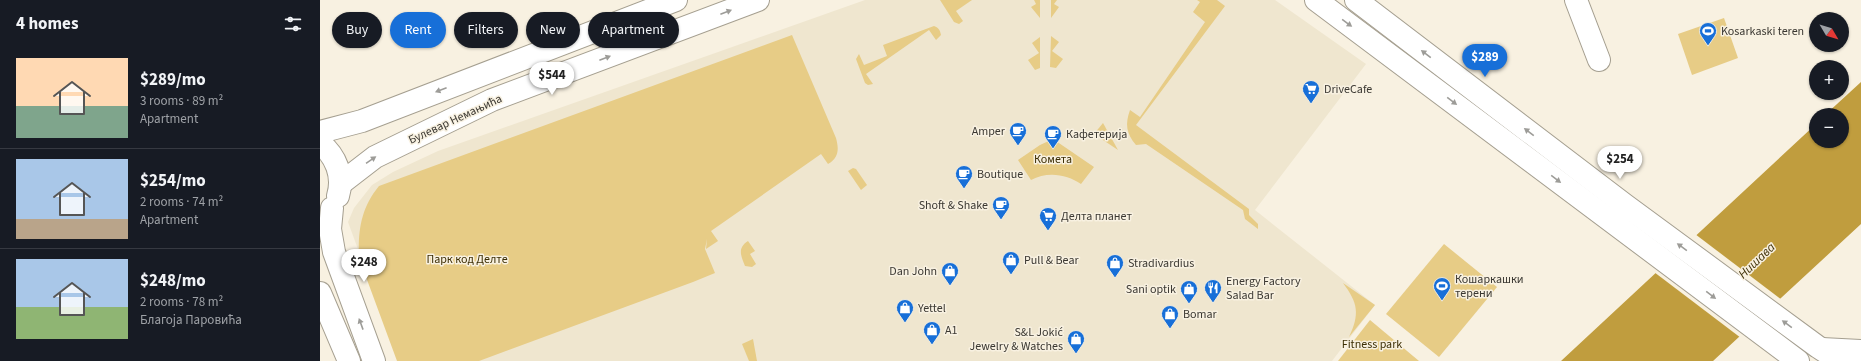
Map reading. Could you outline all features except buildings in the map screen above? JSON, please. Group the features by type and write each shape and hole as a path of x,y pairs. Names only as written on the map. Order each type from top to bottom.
{"street":[{"path":"320,132 362,121 676,0"},
{"name":"Булевар Немањића","path":"340,184 376,157 492,100 758,0"},
{"path":"1316,0 1619,214 1840,361"},
{"path":"1356,0 1798,361"},
{"path":"1576,0 1599,60"},
{"path":"320,143 327,149 334,159 339,171 340,184 338,196 326,214 334,252 374,361"},
{"path":"320,293 349,361"},
{"path":"1820,348 1861,351"}],"shaded area":[{"path":"865,0 1275,0 1366,64 1255,210 1375,305 1332,361 399,361 348,222 354,208 372,185 393,172 438,151"}],"green space":[{"path":"940,0 972,0 956,11 963,21 959,24 954,22"},
{"path":"1034,0 1040,0 1040,18 1031,7 1036,4"},
{"path":"1051,0 1057,0 1054,4 1059,7 1051,18"},
{"path":"1197,0 1217,0 1225,6 1136,125 1249,209 1249,215 1258,224 1258,229 1245,219 1243,210 1146,144 1136,145 1128,132 1127,120 1130,110 1140,117 1205,22 1193,12 1200,2"},
{"name":"Kosarkaski teren","path":"1724,18 1738,58 1692,75 1678,34"},
{"path":"934,26 939,29 941,35 936,40 929,30 866,74 873,84 868,85 865,83 856,59 859,54 864,65 887,56 883,45"},
{"name":"Парк код Делте","path":"792,35 836,138 838,146 837,153 832,162 828,164 821,154 711,231 718,241 706,249 707,239 705,249 715,273 479,361 397,361 359,258 359,238 364,211 379,186"},
{"path":"1051,36 1059,42 1052,51 1063,59 1056,68 1050,67"},
{"path":"1040,37 1040,68 1035,70 1028,60 1039,53 1032,43"},
{"path":"1103,123 1118,150 1094,134"},
{"name":"Комета","path":"1053,139 1094,167 1081,184 1070,178 1057,175 1044,175 1031,180 1018,160 1040,145"},
{"path":"853,168 856,169 867,185 861,190 848,171"},
{"path":"748,241 755,251 750,254 756,264 752,267 745,266 741,256 742,246"},
{"name":"Кошаркашки терени","path":"1444,244 1497,287 1439,357 1386,314"},
{"path":"1343,283 1375,305 1349,337 1355,322 1356,309 1352,297"},
{"name":"Fitness park","path":"1370,320 1419,361 1338,361"},
{"path":"753,339 757,361 749,361 742,344"}],"water":[{"name":"Нишава","path":"1861,82 1861,224 1713,361 1561,361 1809,131 1809,148 1849,148 1849,108 1833,108 1841,100 1849,100 1849,93"}],"pier":[{"path":"1695,234 1782,300 1741,338 1654,272"}],"place":[{"name":"Kosarkaski teren","path":"1708,46"},
{"name":"DriveCafe","path":"1311,104"},
{"name":"Amper","path":"1018,146"},
{"name":"Кафетерија","path":"1053,149"},
{"name":"Boutique","path":"964,189"},
{"name":"Shoft & Shake","path":"1001,220"},
{"name":"Делта планет","path":"1048,231"},
{"name":"Pull & Bear","path":"1011,275"},
{"name":"Stradivardius","path":"1115,278"},
{"name":"Dan John","path":"950,286"},
{"name":"Кошаркашки терени","path":"1442,301"},
{"name":"Energy Factory Salad Bar","path":"1213,303"},
{"name":"Sani optik","path":"1189,304"},
{"name":"Yettel","path":"905,323"},
{"name":"Bomar","path":"1170,329"},
{"name":"A1","path":"932,345"},
{"name":"S&L Jokić Jewelry & Watches","path":"1076,354"}]}
